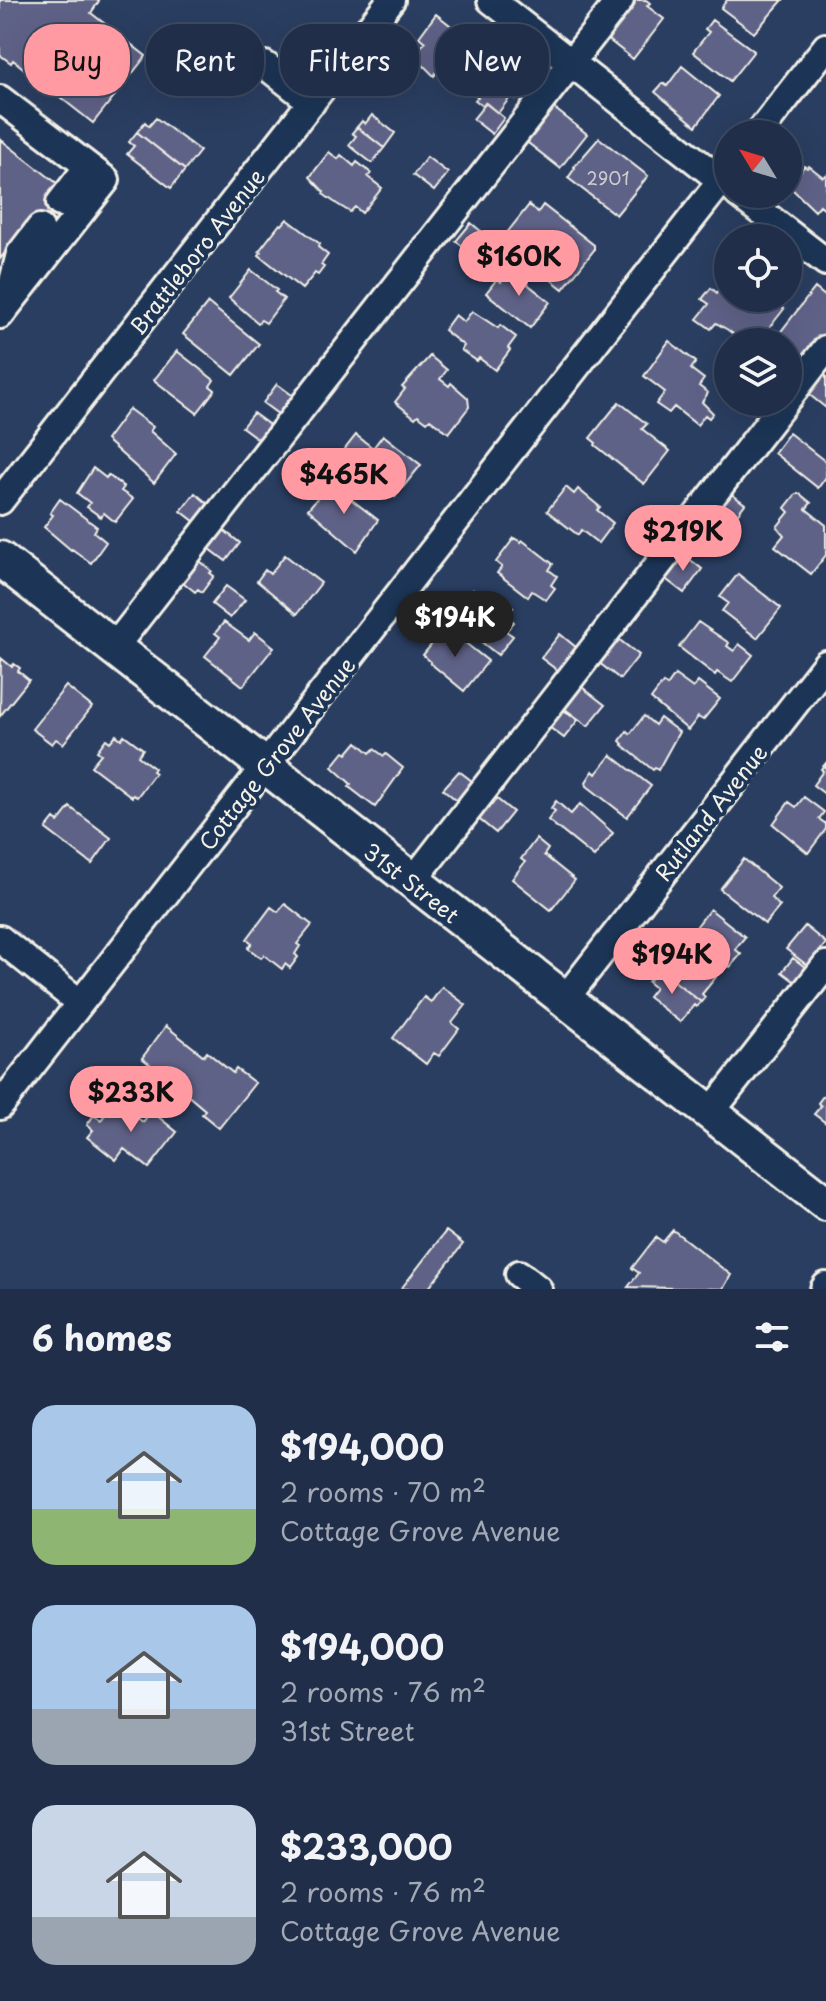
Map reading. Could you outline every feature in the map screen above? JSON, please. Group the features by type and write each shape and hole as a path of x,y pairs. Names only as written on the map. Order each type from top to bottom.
{"main road":[{"name":"31st Street","path":"0,559 826,1203"}],"street":[{"name":"Brattleboro Avenue","path":"0,501 391,0"},
{"path":"491,0 714,172"},
{"path":"113,649 620,0"},
{"path":"769,120 826,47"},
{"path":"265,65 312,102"},
{"path":"0,99 106,180 4,310"},
{"path":"60,203 88,167"},
{"name":"Cottage Grove Avenue","path":"0,1106 264,767 714,202"},
{"path":"760,208 826,262"},
{"path":"4,310 20,254 40,228"},
{"path":"802,380 826,349"},
{"path":"412,882 774,416"},
{"name":"Rutland Avenue","path":"565,999 826,664"},
{"path":"0,939 80,1003"},
{"path":"711,1112 826,965"}],"building":[{"path":"0,0 99,1 91,13 105,24 24,24 24,69 0,55"},
{"path":"634,0 646,0 650,3 647,6 664,19 633,59 605,37"},
{"path":"727,0 783,0 754,33 721,8"},
{"path":"436,14 449,24 435,24 434,76 419,61 419,50 425,42 419,37"},
{"path":"712,20 754,51 730,81 693,52 709,32 705,29"},
{"path":"130,43 146,56 130,76"},
{"path":"682,66 719,96 696,126 655,92 663,83 667,86"},
{"path":"59,96 114,96 93,123"},
{"path":"511,96 498,113 475,100 478,97"},
{"path":"486,103 504,118 492,134 473,119"},
{"path":"550,105 587,134 560,168 523,139"},
{"path":"372,115 395,133 384,148 357,127 362,121 365,124"},
{"path":"156,118 200,151 185,170 137,132 145,122 149,126"},
{"path":"357,127 384,148 372,163 349,145 356,136 352,133"},
{"path":"137,132 185,170 171,188 127,154 134,146 129,142"},
{"path":"599,138 648,176 616,215 568,178"},
{"path":"0,139 58,184 66,207 46,233 30,220 0,259"},
{"path":"329,152 338,159 341,155 354,166 357,162 371,173 368,177 382,188 362,213 355,207 350,212 337,204 323,194 310,177"},
{"path":"427,157 448,173 434,191 413,175"},
{"path":"809,166 823,177 826,175 826,210 820,205 815,211 802,199 802,169"},
{"path":"529,205 538,212 543,205 594,245 594,250 563,289 507,245 512,239 506,234"},
{"path":"287,219 320,244 318,247 328,255 318,275 315,273 302,289 259,255 280,224"},
{"path":"471,223 488,237 473,255 456,241"},
{"path":"251,270 284,299 266,323 261,320 258,323 229,298"},
{"path":"510,270 550,302 530,328 486,293 497,279 501,282"},
{"path":"711,288 714,290 714,312 782,312 769,328 725,328 716,323 711,329 697,319 709,304 702,299"},
{"path":"815,288 826,297 826,340 807,364 802,360 802,328 784,328 796,312 802,312 802,305"},
{"path":"208,303 259,344 234,375 183,334"},
{"path":"472,311 516,337 495,370 461,350 464,346 444,330 455,315 464,322"},
{"path":"669,341 696,362 691,369 704,379 699,386 708,393 702,402 713,413 709,418 705,415 697,425 674,407 669,413 656,404 665,392 644,376"},
{"path":"177,351 214,380 210,386 215,390 197,413 154,380"},
{"path":"430,356 447,370 440,379 449,386 451,383 468,398 469,407 449,433 430,419 427,422 418,415 415,418 395,402 405,389 402,387"},
{"path":"822,373 826,376 826,408 806,392"},
{"path":"277,384 296,398 282,417 263,403"},
{"path":"619,402 647,424 642,429 670,451 644,484 590,438"},
{"path":"129,409 153,427 150,431 176,454 154,483 106,440"},
{"path":"253,413 272,427 261,441 242,427"},
{"path":"789,433 826,462 826,477 818,488 774,453"},
{"path":"356,435 373,448 383,435 421,465 395,497 341,454"},
{"path":"93,468 124,487 121,491 133,499 115,522 104,513 101,517 87,507 90,503 77,493"},
{"path":"330,483 378,520 357,551 308,509"},
{"path":"566,487 574,494 578,489 600,507 597,510 613,523 598,543 581,530 578,535 547,511"},
{"path":"726,490 745,504 729,525 710,510"},
{"path":"195,493 213,508 199,525 181,511"},
{"path":"796,494 811,503 806,509 826,525 826,555 811,574 775,546 784,535 777,527 789,512 785,508"},
{"path":"60,499 97,527 94,532 106,542 91,563 44,527"},
{"path":"221,528 240,543 226,561 206,546"},
{"path":"514,538 522,540 553,564 549,570 557,576 551,585 555,588 546,600 532,591 528,597 497,573 502,567 496,562"},
{"path":"682,553 702,569 684,593 663,577"},
{"path":"285,555 321,583 297,614 257,581 265,570 270,574"},
{"path":"195,557 214,576 202,592 198,589 195,592 178,578"},
{"path":"738,574 781,608 757,638 722,611 728,603 720,597"},
{"path":"226,586 245,600 230,618 212,604"},
{"path":"473,590 488,602 494,594 513,608 507,616 514,622 506,631 513,636 498,655 451,618"},
{"path":"224,622 249,640 255,632 274,647 243,686 205,656 220,637 215,633"},
{"path":"698,622 729,643 727,646 734,651 739,644 753,655 732,682 717,672 715,675 679,647"},
{"path":"444,629 488,661 464,691 423,655"},
{"path":"560,634 583,653 565,676 541,658"},
{"path":"617,638 639,655 620,679 598,662"},
{"path":"1,658 12,667 14,664 20,668 18,671 29,680 0,716"},
{"path":"675,675 693,688 698,682 720,699 703,720 698,717 688,730 651,699 663,683 667,686"},
{"path":"578,684 605,705 588,726 561,706"},
{"path":"66,686 92,707 63,744 56,739 52,744 32,729"},
{"path":"559,707 578,720 564,738 545,724"},
{"path":"644,716 655,725 660,718 679,732 658,770 653,770 620,741"},
{"path":"116,735 121,739 124,735 143,749 138,756 154,768 152,771 155,773 137,797 132,797 91,766 101,754 97,751 106,739 110,742"},
{"path":"357,742 370,753 374,749 384,756 386,754 403,768 375,807 349,787 351,784 332,767"},
{"path":"611,755 651,786 627,817 587,786 586,782 593,771 596,774"},
{"path":"826,763 826,795 813,785"},
{"path":"459,771 477,785 461,804 443,789"},
{"path":"492,795 513,812 496,833 475,816"},
{"path":"804,797 824,812 819,819 826,824 826,829 808,853 773,824 789,802 796,807"},
{"path":"556,801 571,814 580,804 613,833 594,857 548,820 555,811 551,808"},
{"path":"70,807 111,838 92,864 46,829 54,819 58,822"},
{"path":"536,839 548,849 544,855 575,880 551,910 512,879 525,862 521,859"},
{"path":"744,859 779,888 771,898 780,906 765,924 720,889"},
{"path":"285,904 312,925 297,944 300,946 295,954 298,957 290,968 285,964 282,969 264,955 261,958 248,948 252,943 247,939 271,907 278,912"},
{"path":"710,909 745,937 735,949 741,954 730,967 690,935"},
{"path":"805,926 826,943 808,966 786,949"},
{"path":"683,952 716,977 702,994 705,997 701,1002 659,969 668,956 676,962"},
{"path":"793,958 809,970 798,984 782,972"},
{"path":"659,969 701,1002 696,1007 694,1005 680,1022 648,997 655,988 648,982"},
{"path":"442,987 466,1005 452,1023 459,1029 439,1056 434,1053 426,1064 393,1038 424,997 431,1002"},
{"path":"166,1026 204,1056 207,1052 233,1073 236,1069 255,1083 219,1128 202,1114 205,1110 179,1088 181,1084 161,1067 158,1071 142,1058"},
{"path":"826,1092 826,1123 814,1114"},
{"path":"115,1101 143,1122 151,1111 177,1132 149,1168 124,1149 116,1160 87,1137 93,1130 87,1125 94,1115 101,1120"},
{"path":"673,1230 731,1275 723,1289 628,1287 639,1273 632,1268 656,1237 663,1242"},
{"path":"446,1231 463,1244 428,1289 401,1289"}]}
